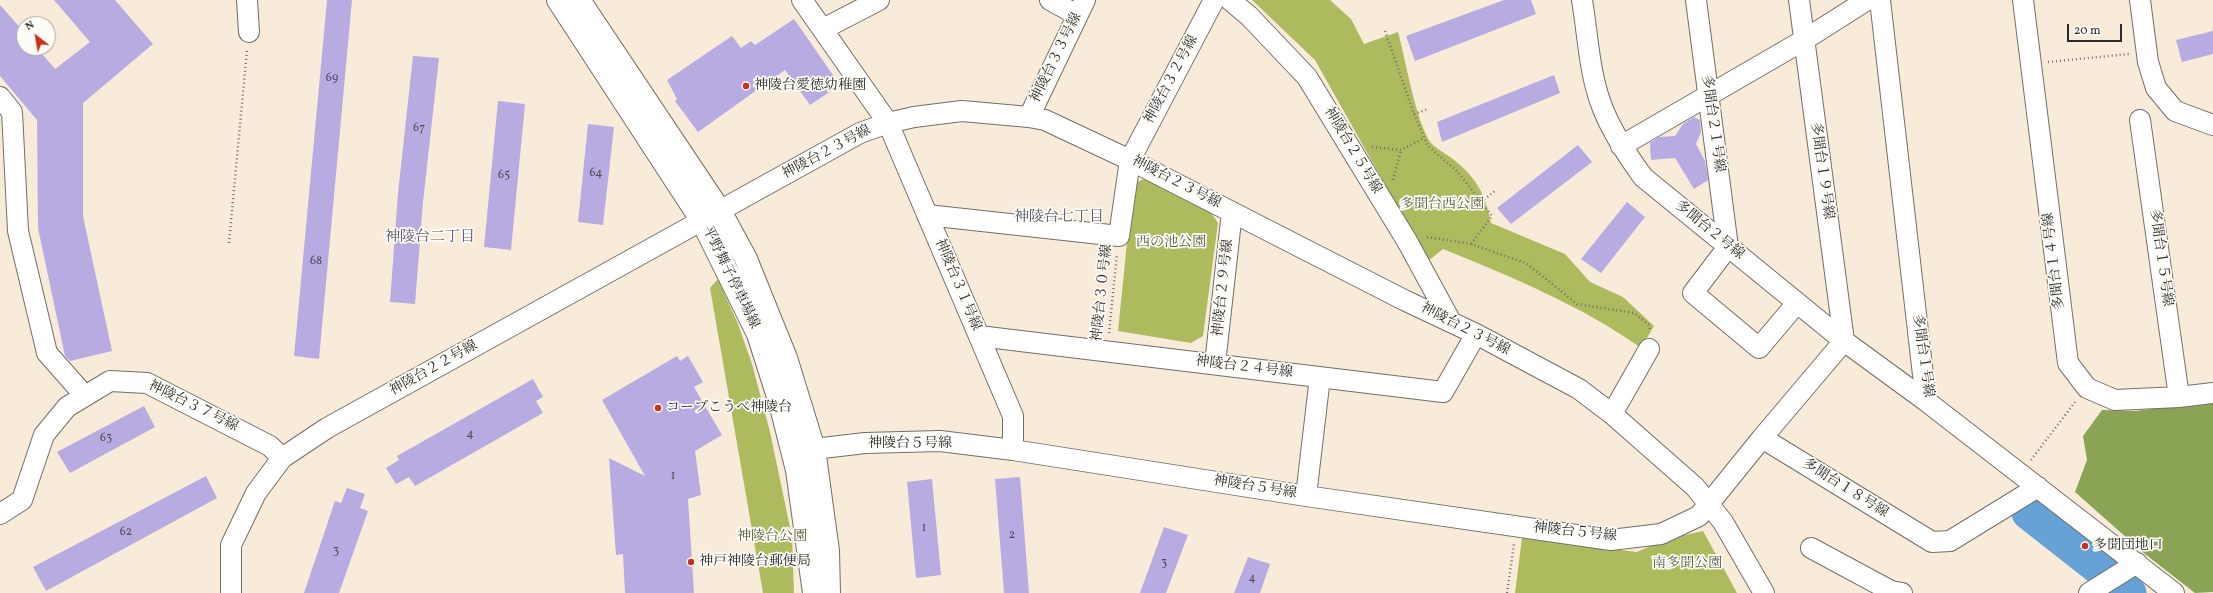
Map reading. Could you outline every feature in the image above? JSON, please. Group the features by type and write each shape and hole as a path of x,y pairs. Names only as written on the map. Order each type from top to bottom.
{"main road":[{"name":"平野舞子停車場線","path":"558,0 711,216 746,260 786,358 814,449 828,551 829,593"},
{"name":"平野舞子停車場線","path":"579,0 711,216 758,334 780,403 794,457 814,593"}],"street":[{"path":"247,0 249,32"},
{"name":"神陵台３１号線","path":"802,0 888,123 1013,416 1013,450"},
{"path":"823,29 879,0"},
{"path":"1050,0 1081,7"},
{"name":"神陵台３２号線","path":"1119,236 1130,160 1214,0"},
{"name":"神陵台２５号線","path":"1230,0 1249,16 1307,77 1407,241 1450,320"},
{"name":"多聞台２号線","path":"1582,0 1592,68 1602,108 1621,146 1643,177 1844,341 1926,401"},
{"name":"多聞台２１号線","path":"1696,0 1728,247"},
{"name":"多聞台１９号線","path":"1799,0 1844,341"},
{"path":"1621,146 1804,40 1868,0"},
{"name":"多聞台１号線","path":"1880,0 1926,401 2174,593"},
{"name":"多聞台１４号線","path":"2023,0 2068,363 2087,388 2115,400 2179,397 2213,393"},
{"path":"2140,0 2147,53 2156,88 2175,111 2213,125"},
{"name":"神陵台３３号線","path":"1029,116 1081,7"},
{"path":"0,97 12,112 18,231 47,353 85,396"},
{"name":"神陵台２３号線","path":"711,216 860,133 888,123 914,117 962,111 1029,116 1045,120 1130,160 1404,300 1450,320 1579,389 1612,414 1695,487 1723,522 1764,593"},
{"name":"多聞台１５号線","path":"2140,120 2179,397"},
{"name":"神陵台２９号線","path":"1215,364 1232,212"},
{"path":"927,215 1119,236"},
{"name":"神陵台２２号線","path":"231,593 231,545 256,493 282,458 327,428 711,216"},
{"path":"1728,247 1693,293 1759,348 1797,303"},
{"name":"神陵台２４号線","path":"979,336 1443,392 1476,334"},
{"path":"1762,438 1844,341"},
{"path":"1612,414 1650,349"},
{"path":"1306,496 1320,377"},
{"name":"神陵台３７号線","path":"0,514 22,500 44,435 67,407 110,381 147,383 270,446 282,458"},
{"name":"神陵台５号線","path":"794,457 814,449 865,443 940,441 1013,450 1306,496 1611,540 1661,534 1699,516 1709,506 1762,438"},
{"name":"多聞台１８号線","path":"1762,438 1932,542 1950,541 2038,487"},
{"path":"1812,548 1890,591 1902,593"},
{"path":"2103,584 2137,564"}],"path":[{"path":"1385,31 1414,114 1428,146 1458,172 1492,216 1471,244"},
{"path":"229,243 249,32"},
{"path":"2032,64 2147,53"},
{"path":"1414,114 1428,108"},
{"path":"1370,147 1401,150 1424,138"},
{"path":"1392,183 1401,150"},
{"path":"1481,202 1496,190"},
{"path":"1422,233 1430,238 1471,244 1526,264 1577,304 1634,313 1649,325 1650,349"},
{"name":"神陵台３０号線","path":"1107,351 1119,236"},
{"path":"2020,473 2087,388"},
{"path":"1507,593 1516,526"}],"green space":[{"name":"多聞台西公園","path":"1252,0 1330,0 1351,19 1364,44 1398,32 1420,121 1426,134 1431,143 1453,159 1474,180 1483,195 1491,223 1565,254 1590,282 1623,297 1654,326 1641,348 1594,318 1570,305 1520,281 1443,249 1428,261 1315,60"},
{"name":"西の池公園","path":"1146,178 1210,211 1218,223 1203,336 1191,343 1118,331 1133,184"},
{"name":"神陵台公園","path":"718,279 738,324 752,364 770,432 792,537 794,593 763,593 710,288"},
{"path":"2213,402 2213,592 2195,593 2145,554 2075,492 2087,460 2083,436 2102,410 2135,411"},
{"name":"南多聞公園","path":"1703,531 1737,593 1515,593 1522,538 1637,552 1667,539"}],"building":[{"path":"54,0 115,0 153,44 83,103 83,216 112,351 70,361 65,356 38,228 37,120 0,76 0,5 16,23 16,56 44,56 55,69 90,42"},
{"path":"327,0 352,0 319,359 294,356"},
{"path":"1504,0 1531,0 1536,14 1415,61 1406,36"},
{"path":"794,19 840,85 810,105 785,70 698,132 675,101 677,99 667,80 732,36 741,48 751,41 755,45"},
{"path":"2213,31 2213,54 2182,62 2176,40"},
{"path":"413,56 439,58 423,202 415,304 390,302 398,193"},
{"path":"1554,75 1560,93 1442,142 1437,122"},
{"path":"498,101 525,104 511,250 484,247"},
{"path":"1694,117 1700,120 1701,132 1696,144 1705,161 1708,180 1694,189 1675,158 1651,160 1650,143 1659,137 1675,136 1683,124"},
{"path":"588,124 614,127 603,225 578,222"},
{"path":"1578,145 1592,162 1511,224 1497,208"},
{"path":"1627,202 1645,217 1601,273 1581,259"},
{"path":"677,356 680,361 688,356 703,382 694,387 722,435 695,451 701,495 688,499 694,593 625,593 623,554 616,555 609,458 645,476 602,400"},
{"path":"533,379 543,397 536,401 543,413 415,486 409,477 396,484 386,468 399,460 397,456"},
{"path":"144,406 155,427 70,473 57,452"},
{"path":"206,476 217,498 46,591 33,567"},
{"path":"1020,477 1029,593 1004,593 995,479"},
{"path":"932,479 941,575 916,578 907,482"},
{"path":"347,488 365,494 360,508 368,511 339,593 304,593 335,501 341,503"},
{"path":"1164,527 1188,535 1166,593 1140,593"},
{"path":"1248,557 1270,564 1260,593 1234,593"}],"waterway":[{"path":"2028,513 2130,593"}],"place":[{"name":"神陵台愛徳幼稚園","path":"746,86"},
{"name":"コープこうべ神陵台","path":"658,408"},
{"name":"多聞団地口","path":"2085,546"},
{"name":"神戸神陵台郵便局","path":"691,562"}],"district":[{"name":"神陵台七丁目","path":"1059,218"},
{"name":"神陵台二丁目","path":"430,238"}]}
